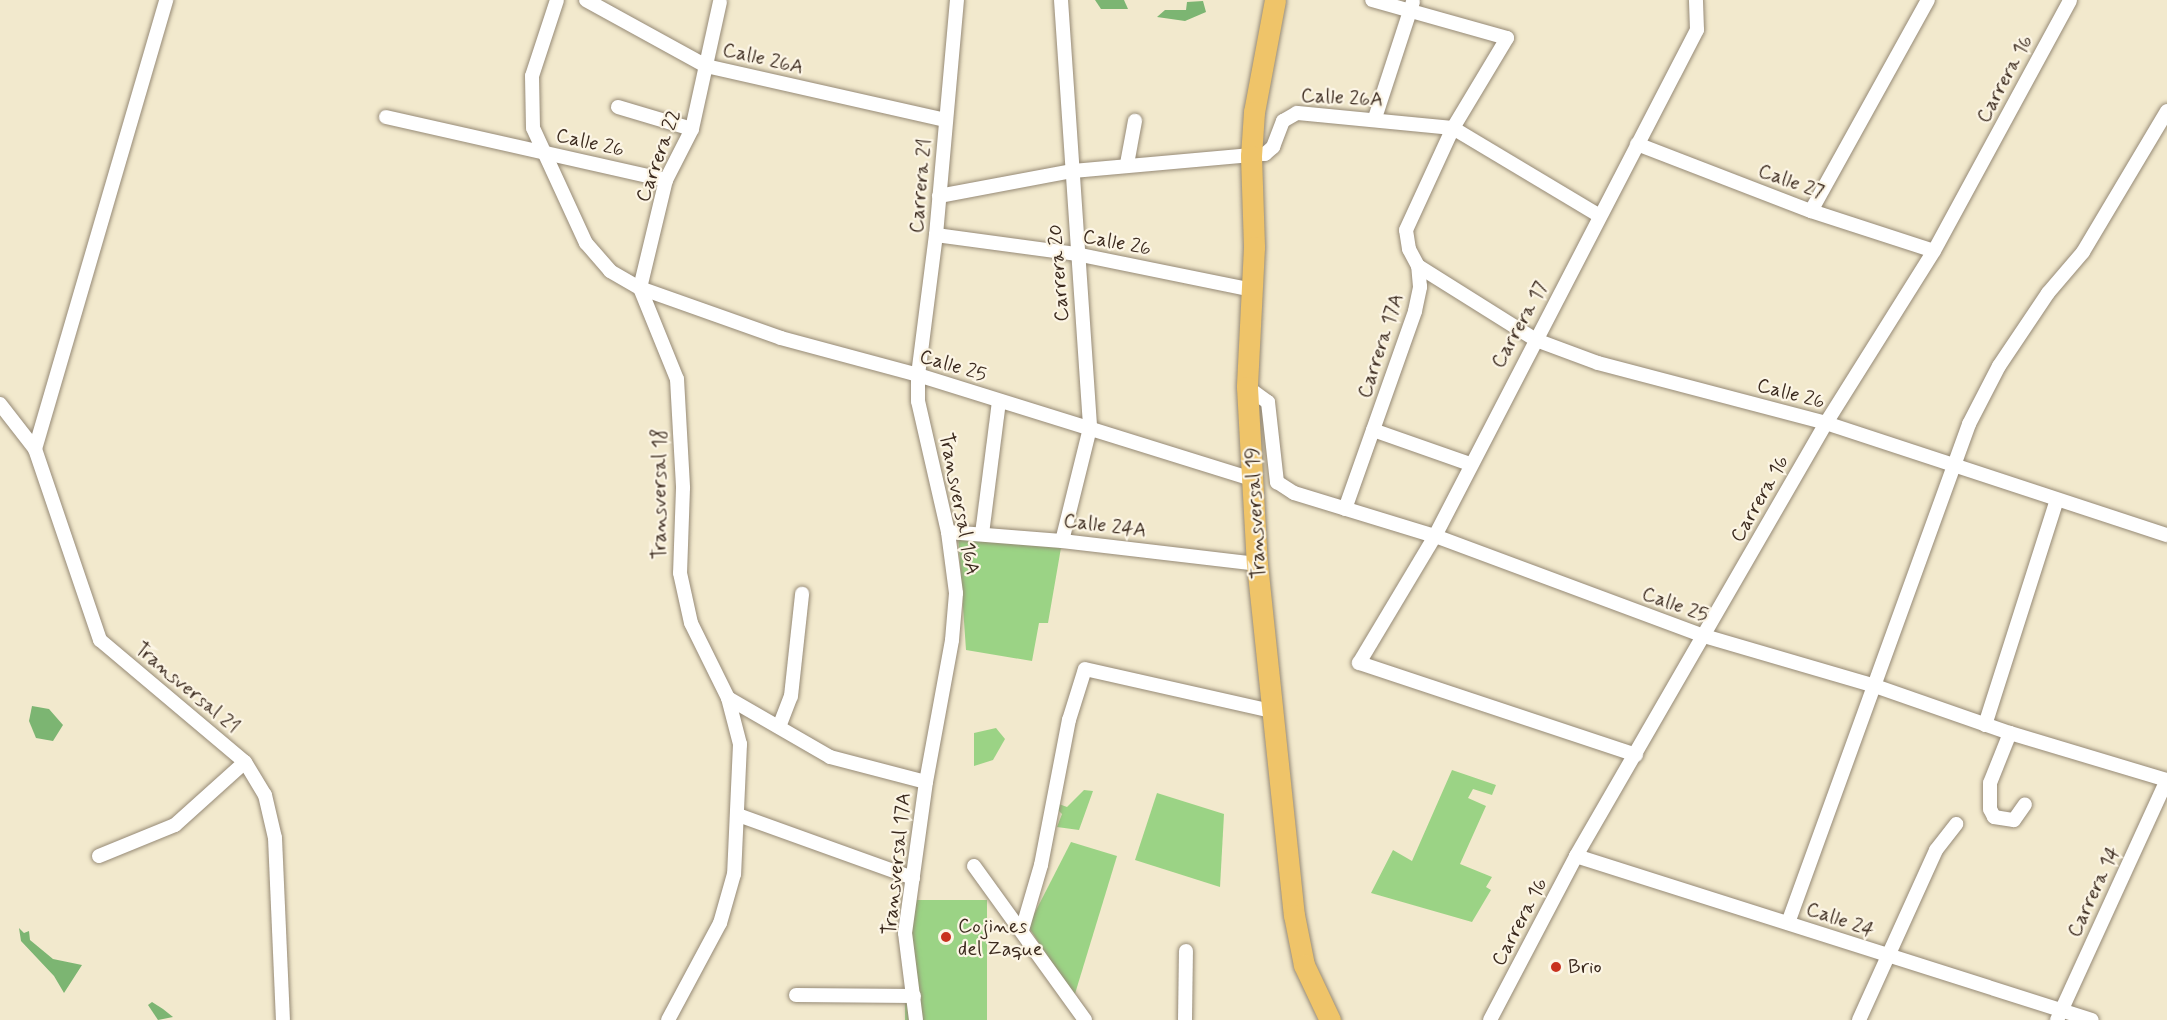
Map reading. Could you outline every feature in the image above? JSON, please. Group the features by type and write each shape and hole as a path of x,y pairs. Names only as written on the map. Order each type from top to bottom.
{"main road":[{"name":"Transversal 19","path":"1275,0 1254,112 1251,156 1253,290 1247,387 1255,480 1257,564 1298,941 1304,965 1330,1020"}],"street":[{"path":"35,449 166,0"},
{"name":"Calle 25","path":"557,0 532,76 532,128 541,152 586,243 610,271 640,288 781,338 918,375 1255,480"},
{"name":"Calle 26A","path":"586,0 706,66 946,120"},
{"name":"Carrera 21","path":"918,375 936,235 957,0"},
{"name":"Carrera 20","path":"1061,0 1076,254 1090,428 1062,541"},
{"path":"1269,27 1288,0"},
{"path":"1372,0 1412,4 1375,118"},
{"name":"Carrera 17","path":"1636,755 1359,663 1435,536 1470,464 1697,30 1696,0"},
{"path":"1811,211 1928,0"},
{"name":"Carrera 16","path":"1490,1020 1576,856 1826,423 1934,251 2070,0"},
{"name":"Carrera 22","path":"640,288 666,180 692,129 720,1"},
{"name":"Carrera 17A","path":"1346,509 1415,311 1420,287 1418,266 1409,249 1406,230 1453,128 1507,38 1412,4"},
{"path":"618,107 692,129"},
{"path":"1788,923 1953,465 1999,366 2048,293 2083,252 2167,111"},
{"name":"Calle 26A","path":"939,196 1072,171 1127,164 1264,154 1273,147 1283,121 1290,115 1375,118 1453,128 1600,216"},
{"name":"Calle 26","path":"386,117 666,180"},
{"path":"1127,164 1135,121"},
{"name":"Calle 27","path":"1637,144 1811,211 1934,251"},
{"name":"Calle 26","path":"936,235 1076,254 1253,290"},
{"name":"Calle 26","path":"1418,266 1536,340 1598,363 1826,423 2167,535"},
{"name":"Transversal 18","path":"640,288 677,380 683,488 680,573 691,623 728,698 740,744 734,874 720,923 668,1020"},
{"name":"Transversal 16A","path":"918,375 918,401 948,532 956,593 952,640 938,712"},
{"name":"Calle 25","path":"1247,387 1268,402 1277,482 1294,493 1435,536 1704,636 1872,685 2010,734 2167,780"},
{"path":"982,534 999,401"},
{"name":"Transversal 21","path":"0,404 35,449 100,640 245,762 265,795 275,838 283,1020"},
{"path":"1373,430 1470,464"},
{"path":"1985,725 2057,500"},
{"name":"Calle 24A","path":"948,532 1062,541 1257,564"},
{"path":"779,727 791,696 802,594"},
{"path":"1022,930 1041,865 1069,720 1085,669 1272,711"},
{"path":"728,698 830,757 926,782"},
{"name":"Transversal 17A","path":"916,1020 905,933 938,712"},
{"path":"2010,734 1990,783 1990,809 1994,817 2014,820 2025,804"},
{"path":"99,856 175,825 245,762"},
{"name":"Carrera 14","path":"2059,1015 2167,780"},
{"path":"738,814 913,878"},
{"path":"1860,1020 1941,840 1956,824"},
{"name":"Calle 24","path":"1576,856 1788,923 2059,1015 2092,1020"},
{"path":"974,866 1022,930 1081,1019"},
{"path":"1185,1020 1186,951"},
{"path":"796,994 914,996"}],"green space":[{"path":"1095,0 1124,0 1128,9 1101,9"},
{"path":"1203,1 1206,12 1185,21 1157,17 1165,10 1186,10 1187,2"},
{"path":"958,535 1062,542 1048,623 1039,623 1032,661 966,650"},
{"path":"32,706 49,709 63,725 53,741 36,738 29,721"},
{"path":"996,728 1005,739 993,760 974,766 974,733"},
{"path":"1452,770 1496,785 1492,795 1473,789 1468,798 1486,806 1460,864 1492,877 1486,887 1491,890 1472,922 1371,893 1393,850 1412,861"},
{"path":"1084,790 1093,791 1079,830 1057,827 1062,814 1058,810 1059,804 1067,807"},
{"path":"1157,793 1224,814 1220,887 1135,860"},
{"path":"1071,842 1117,856 1074,997 1028,926"},
{"path":"905,900 987,900 987,1020 905,1020"},
{"path":"19,928 24,933 29,931 30,940 53,959 82,965 64,993 54,976 21,941"},
{"path":"152,1002 173,1017 158,1020 148,1005"}],"place":[{"name":"Cojines del Zaque","path":"946,937"},
{"name":"Brio","path":"1556,967"}]}
